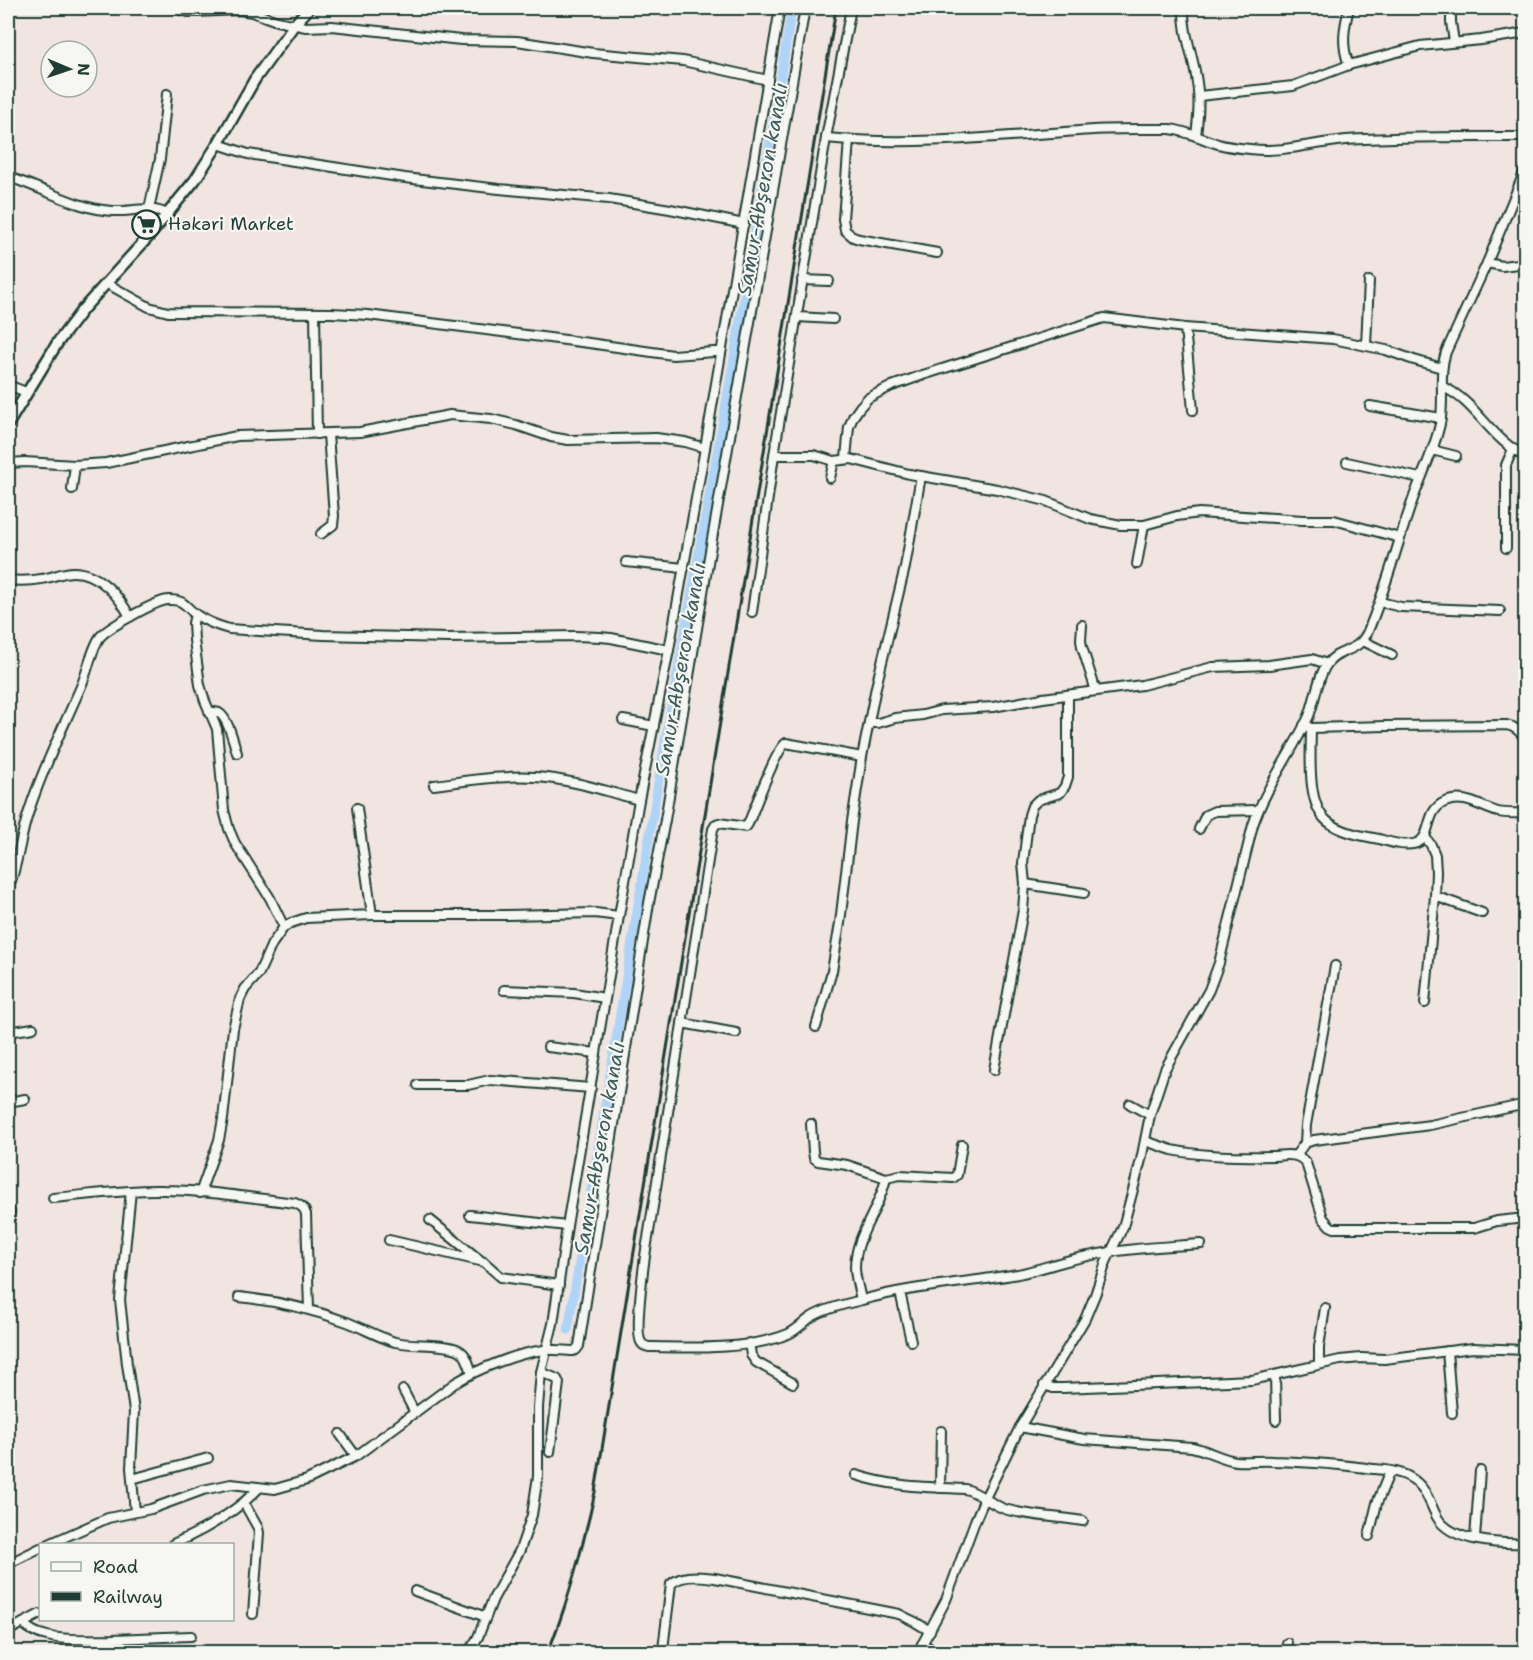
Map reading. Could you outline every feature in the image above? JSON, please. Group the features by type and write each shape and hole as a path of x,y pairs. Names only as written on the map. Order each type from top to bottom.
{"street":[{"path":"173,8 188,12 239,10 306,27 332,26 461,40 517,41 593,53 682,60 768,80"},
{"path":"8,424 58,342 195,180 255,79 309,8"},
{"path":"469,1653 500,1585 520,1550 532,1515 538,1476 538,1407 541,1372 553,1324 567,1226 639,800 684,568 780,8"},
{"path":"52,1543 108,1518 151,1509 203,1490 240,1485 275,1489 296,1484 356,1456 472,1373 523,1355 546,1350 573,1351 579,1346 649,903 664,830 707,567 805,8"},
{"path":"753,612 774,455 802,280 851,8"},
{"path":"1184,8 1185,34 1199,96 1196,136"},
{"path":"1349,8 1343,39 1349,65"},
{"path":"1451,8 1454,42"},
{"path":"1199,96 1293,86 1349,65 1420,46 1526,33"},
{"path":"149,209 160,159 167,94"},
{"path":"826,138 938,141 1105,129 1170,129 1230,147 1269,150 1346,140 1526,137"},
{"path":"849,140 844,230 859,239 937,254"},
{"path":"218,144 248,154 499,189 609,199 744,224"},
{"path":"918,1653 954,1582 975,1521 1020,1426 1085,1319 1126,1217 1150,1115 1165,1069 1209,990 1219,963 1252,825 1258,810 1276,773 1307,727 1323,670 1335,657 1363,641 1380,602 1420,478 1436,438 1441,418 1442,368 1446,352 1487,263 1526,168"},
{"path":"8,177 98,210 149,209 167,214"},
{"path":"1487,263 1502,266 1526,263"},
{"path":"802,280 829,281"},
{"path":"1366,345 1369,281"},
{"path":"106,283 149,307 168,312 368,315 673,356 722,352"},
{"path":"315,313 317,434"},
{"path":"796,317 833,320"},
{"path":"846,458 849,427 853,417 868,398 892,386 1104,318 1185,328 1333,339 1366,345 1442,368"},
{"path":"1185,328 1193,410"},
{"path":"8,385 26,393"},
{"path":"1443,387 1455,393 1513,449 1526,456"},
{"path":"1370,406 1441,418"},
{"path":"8,463 75,465 119,462 237,436 328,434 375,430 450,415 491,419 568,440 656,438 686,442 705,448"},
{"path":"321,534 333,525 334,516 328,434"},
{"path":"1506,548 1506,465 1513,449"},
{"path":"1432,450 1456,456"},
{"path":"774,455 814,455 834,461 846,458 921,476 997,489 1046,501 1090,519 1120,525 1144,525 1199,513 1334,520 1400,537"},
{"path":"830,478 834,461"},
{"path":"1347,462 1420,478"},
{"path":"72,489 75,465"},
{"path":"816,1027 840,923 862,757 904,567 921,476"},
{"path":"1137,564 1144,525"},
{"path":"626,562 684,568"},
{"path":"8,580 41,579 67,573 82,573 109,588 118,597 130,617"},
{"path":"8,890 23,829 40,780 87,673 100,636 130,617 164,600 180,601 195,614 229,629 323,635 448,638 600,637 669,650"},
{"path":"1380,602 1401,607 1500,611"},
{"path":"195,614 194,640 200,685 217,729 224,810 229,829 285,927"},
{"path":"1082,625 1082,647 1096,691"},
{"path":"1363,641 1392,655"},
{"path":"870,723 942,710 993,707 1157,682 1222,666 1269,665 1312,659 1327,664"},
{"path":"994,1070 1023,910 1023,863 1029,815 1032,806 1038,800 1060,792 1068,777 1068,695"},
{"path":"209,711 219,713 223,717 237,753"},
{"path":"623,720 654,726"},
{"path":"1307,727 1507,725 1519,730 1526,739"},
{"path":"1307,727 1313,793 1320,814 1328,822 1363,836 1400,844 1419,843 1425,837 1431,816 1445,802 1473,801 1498,812 1526,813"},
{"path":"862,757 786,743 781,747 746,827 719,823 714,826 642,1283 640,1341 649,1347 749,1343 791,1333 817,1314 861,1300 1018,1274 1086,1256 1201,1244"},
{"path":"434,785 513,776 537,777 639,800"},
{"path":"357,808 372,915"},
{"path":"1199,829 1206,815 1215,811 1258,810"},
{"path":"1425,837 1435,855 1435,896 1425,1003"},
{"path":"1024,884 1084,893"},
{"path":"1435,896 1482,913"},
{"path":"200,1193 219,1140 233,1029 240,999 245,989 259,973 279,933 291,923 306,918 372,915 496,916 595,913 619,916"},
{"path":"1296,1155 1305,1143 1306,1125 1335,966"},
{"path":"504,990 574,993 605,998"},
{"path":"682,1023 736,1033"},
{"path":"8,1032 33,1028"},
{"path":"548,1047 596,1053"},
{"path":"418,1085 468,1085 490,1080 591,1088"},
{"path":"8,1102 26,1099"},
{"path":"1130,1104 1150,1115"},
{"path":"1305,1143 1430,1125 1526,1104"},
{"path":"811,1124 814,1158 818,1161 847,1165 886,1178 900,1175 953,1178 957,1175 962,1145"},
{"path":"1145,1141 1173,1150 1197,1154 1248,1157 1300,1156 1306,1163 1323,1218 1334,1228 1474,1228 1497,1221 1526,1218"},
{"path":"861,1300 856,1275 856,1255 883,1191 886,1178"},
{"path":"53,1198 164,1190 295,1203 305,1209 309,1309"},
{"path":"131,1191 120,1300 134,1404 131,1468 135,1512"},
{"path":"470,1215 567,1226"},
{"path":"430,1220 501,1277 559,1285"},
{"path":"389,1240 484,1262"},
{"path":"900,1292 911,1341"},
{"path":"239,1297 309,1309 350,1323 391,1341 452,1348 461,1351 472,1373"},
{"path":"1319,1364 1319,1347 1326,1308"},
{"path":"749,1343 751,1355 756,1362 794,1383"},
{"path":"1044,1385 1053,1388 1075,1388 1252,1380 1350,1359 1384,1359 1484,1347 1526,1350"},
{"path":"1448,1351 1452,1413"},
{"path":"541,1372 558,1379 560,1390 550,1452"},
{"path":"1275,1376 1276,1420"},
{"path":"403,1390 415,1413"},
{"path":"1020,1426 1084,1439 1192,1447 1236,1461 1324,1464 1390,1471 1405,1475 1419,1484 1424,1489 1438,1519 1452,1532 1507,1544 1526,1543"},
{"path":"940,1488 941,1431"},
{"path":"340,1434 356,1456"},
{"path":"132,1479 208,1458"},
{"path":"1369,1536 1377,1503 1390,1471"},
{"path":"1475,1538 1480,1471"},
{"path":"856,1475 879,1482 965,1489 1009,1510 1083,1521"},
{"path":"177,1543 205,1530 244,1503 259,1488"},
{"path":"244,1503 259,1533 253,1614"},
{"path":"8,1564 39,1548"},
{"path":"663,1649 671,1584 684,1578 715,1578 899,1614 930,1631"},
{"path":"415,1592 486,1617"},
{"path":"8,1631 39,1615"},
{"path":"23,1623 49,1637 70,1639 191,1636"},
{"path":"1285,1653 1287,1643"},
{"path":"922,1644 948,1653"}],"waterway":[{"name":"Samur-Abşeron kanalı","path":"568,1330 666,735 731,375 792,8"}],"railway":[{"path":"548,1652 575,1573 595,1492 836,8"}],"place":[{"name":"Həkəri Market","path":"147,224"}]}
